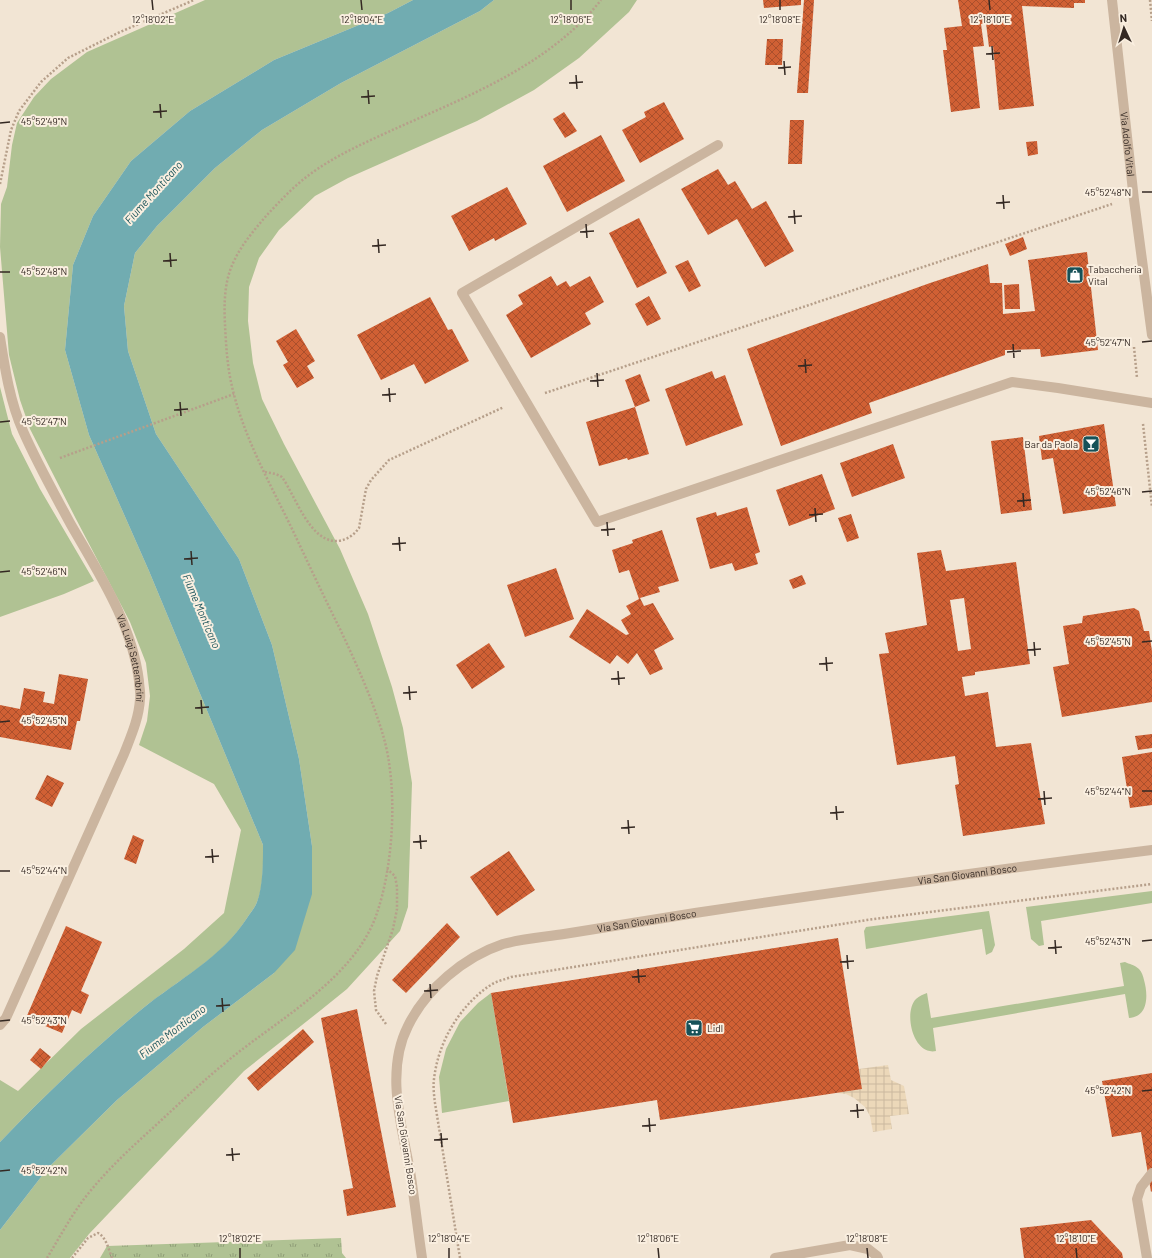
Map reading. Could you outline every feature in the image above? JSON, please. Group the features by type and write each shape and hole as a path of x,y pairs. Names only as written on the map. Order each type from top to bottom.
{"street":[{"name":"Via Adolfo Vital","path":"1112,0 1134,200 1152,335"},
{"path":"718,145 462,293 597,522 1012,382 1152,403"},
{"name":"Via Luigi Settembrini","path":"0,337 16,414 44,474 102,579 126,631 137,665 141,698 136,724 124,754 6,1018 0,1025"},
{"name":"Via San Giovanni Bosco","path":"422,1258 411,1179 398,1105 396,1082 397,1063 401,1044 408,1026 417,1011 430,994 463,964 483,953 505,944 615,925 840,891 1152,850"},
{"path":"1147,1258 1136,1199 1141,1187 1152,1173"},
{"path":"775,1258 807,1255 850,1245 868,1249 878,1258"}],"path":[{"path":"0,184 11,130 19,111 41,82 68,58 120,32 194,0"},
{"path":"47,1258 89,1192 115,1164 174,1108 234,1056 289,1016 330,981 354,955 369,933 378,912 387,868 392,828 391,779 384,738 362,676 264,472 241,416 234,394 226,348 224,304 227,282 234,261 254,230 307,176 343,153 467,96 521,68 562,39 601,0"},
{"path":"1150,0 1152,21"},
{"path":"542,394 1116,203"},
{"path":"54,460 234,394"},
{"path":"264,472 276,474 282,477 310,526 319,535 327,540 341,541 355,533 359,528 366,489 371,480 389,460 510,405"},
{"path":"1143,422 1152,507"},
{"path":"387,868 395,876 397,887 397,909 393,929 377,976 374,991 376,1010 401,1044"},
{"path":"460,1258 435,1103 434,1081 440,1051 451,1028 461,1012 475,997 490,985 511,977 867,920 1152,884"},
{"path":"72,1258 88,1238 98,1233 104,1238 112,1258"}],"green space":[{"path":"205,0 413,0 388,13 274,60 190,111 131,161 93,216 73,265 65,350 89,435 149,571 263,845 263,874 261,889 254,908 237,932 225,945 199,968 156,998 105,1040 34,1107 0,1142 0,1080 18,1091 81,1029 184,949 224,913 241,830 214,784 139,745 147,721 150,696 146,663 130,622 30,429 20,400 9,355 0,247 1,204 7,187 12,145 17,123 34,97 51,79 87,52"},
{"path":"494,0 637,0 629,12 579,58 534,90 477,121 348,178 315,196 279,230 259,258 249,287 248,321 253,363 262,399 284,444 340,549 368,614 392,687 403,728 412,783 408,907 400,931 347,989 244,1071 89,1234 70,1258 0,1258 0,1230 48,1168 117,1100 203,1027 274,973 312,846 299,759 272,645 239,559 156,434 128,351 124,306 135,253 157,226 215,168 262,130 341,83 480,11"},
{"path":"0,387 12,434 40,489 94,581 64,594 0,617"},
{"path":"1152,891 1152,903 1041,921 1044,945 1039,946 1031,939 1026,907"},
{"path":"989,911 995,945 992,952 986,955 982,929 866,949 864,931 866,927"},
{"path":"1125,962 1136,966 1140,970 1145,986 1146,1004 1144,1009 1136,1017 1129,1018 1125,994 933,1028 936,1051 928,1051 921,1047 912,1032 910,1013 912,1005 917,998 927,993 931,1018 1124,986 1120,963"},
{"path":"491,993 509,1101 442,1113 439,1077 446,1049 460,1022 478,1003"},
{"path":"341,1238 342,1253 346,1258 100,1258 107,1246"}],"shaded area":[{"path":"888,1065 891,1080 904,1086 909,1114 890,1116 892,1129 873,1132 870,1116 865,1107 854,1098 846,1094 836,1093 862,1089 859,1069"}],"water":[{"name":"Fiume Monticano","path":"413,0 494,0 480,11 341,83 262,130 215,168 157,226 135,253 124,306 128,351 156,434 239,559 272,645 299,759 312,846 312,894 295,950 274,973 203,1027 117,1100 48,1168 0,1230 0,1142 34,1107 105,1040 142,1009 199,967 225,945 237,932 255,906 259,896 262,874 263,845 149,571 89,435 65,350 73,265 93,216 131,161 190,111 274,60 388,13"}],"building":[{"path":"763,0 801,0 801,5 764,8"},
{"path":"804,0 814,0 808,93 797,93"},
{"path":"958,0 1085,0 1085,3 1074,3 1074,8 1022,6 1034,106 999,110 993,46 989,47 986,23 981,24 984,46 973,47 980,108 951,112 943,50 947,50 944,28 962,26"},
{"path":"767,39 783,39 782,65 765,65"},
{"path":"664,102 684,139 640,163 622,130 646,117 644,112"},
{"path":"564,112 577,131 565,138 553,119"},
{"path":"790,120 804,120 802,164 788,164"},
{"path":"601,135 625,181 567,212 543,166"},
{"path":"1037,141 1038,154 1028,156 1026,142"},
{"path":"718,169 728,185 735,181 752,209 766,201 794,251 765,267 737,219 708,235 681,189"},
{"path":"507,187 527,224 495,241 494,238 469,251 451,216"},
{"path":"639,218 667,273 637,288 609,233"},
{"path":"1023,237 1027,249 1010,256 1005,244"},
{"path":"1087,252 1098,350 1041,357 1040,349 1005,350 1005,355 869,403 872,413 781,446 747,349 930,283 988,264 990,283 1002,283 1003,314 1035,311 1028,260"},
{"path":"688,260 701,286 689,292 675,266"},
{"path":"551,276 557,286 566,281 570,287 590,276 604,302 585,313 591,324 531,358 506,315 523,304 518,295"},
{"path":"1019,284 1020,309 1005,309 1004,285"},
{"path":"649,296 661,319 647,326 635,304"},
{"path":"430,297 448,330 452,329 469,361 425,384 414,364 381,380 357,335"},
{"path":"296,329 315,361 307,366 314,378 297,388 283,365 288,362 276,341"},
{"path":"712,371 715,379 725,375 743,425 686,446 665,389"},
{"path":"640,374 650,401 635,407 625,380"},
{"path":"635,407 649,454 628,460 627,458 599,466 586,422"},
{"path":"1104,424 1116,506 1063,514 1053,458 1042,460 1039,436"},
{"path":"1023,437 1032,510 1001,514 991,441"},
{"path":"893,444 905,478 852,497 840,463"},
{"path":"822,474 835,509 789,526 776,490"},
{"path":"747,507 760,552 755,554 758,564 735,571 732,563 710,569 696,518 716,512 717,516"},
{"path":"851,514 859,538 847,542 838,518"},
{"path":"662,530 679,581 658,587 660,592 640,598 644,606 653,603 674,639 654,650 663,669 650,675 637,653 628,664 617,655 610,664 569,637 587,609 626,635 629,634 621,620 631,614 626,606 639,599 629,570 619,573 612,550 633,543 632,540"},
{"path":"941,550 946,571 1016,562 1030,664 975,672 975,675 962,677 965,696 988,692 996,747 1031,743 1045,824 963,836 955,785 959,784 955,756 897,765 879,654 889,653 885,633 927,625 917,553","holes":["964,598 971,649 958,651 950,600"]},
{"path":"556,568 574,619 525,637 507,585"},
{"path":"802,575 806,584 793,589 789,580"},
{"path":"1134,608 1139,611 1144,631 1149,631 1152,651 1152,702 1062,717 1053,667 1069,664 1063,626 1082,623 1083,616"},
{"path":"489,643 505,667 472,689 456,665"},
{"path":"59,674 88,679 80,721 77,721 71,750 0,737 0,705 20,709 24,688 45,692 43,702 54,704"},
{"path":"1152,734 1152,748 1138,750 1135,736"},
{"path":"1152,752 1152,805 1130,808 1122,757"},
{"path":"47,775 64,783 52,807 35,799"},
{"path":"133,835 144,840 136,864 124,859"},
{"path":"509,851 535,890 497,916 470,877"},
{"path":"447,923 460,937 406,993 392,980"},
{"path":"66,926 102,942 81,991 89,995 81,1014 72,1010 62,1033 26,1018"},
{"name":"Lidl","path":"838,938 862,1089 660,1120 657,1100 513,1123 491,993"},
{"path":"357,1009 396,1207 347,1216 343,1190 353,1188 321,1018"},
{"path":"303,1029 314,1042 258,1091 247,1078"},
{"path":"40,1048 51,1057 41,1069 30,1060"},
{"path":"1152,1073 1151,1192 1141,1132 1112,1137 1102,1081"},
{"path":"1091,1220 1122,1253 1123,1258 1024,1258 1020,1228"}],"place":[{"name":"Tabaccheria Vital","path":"1075,275"},
{"name":"Bar da Paola","path":"1091,444"},
{"name":"Lidl","path":"694,1028"}]}
